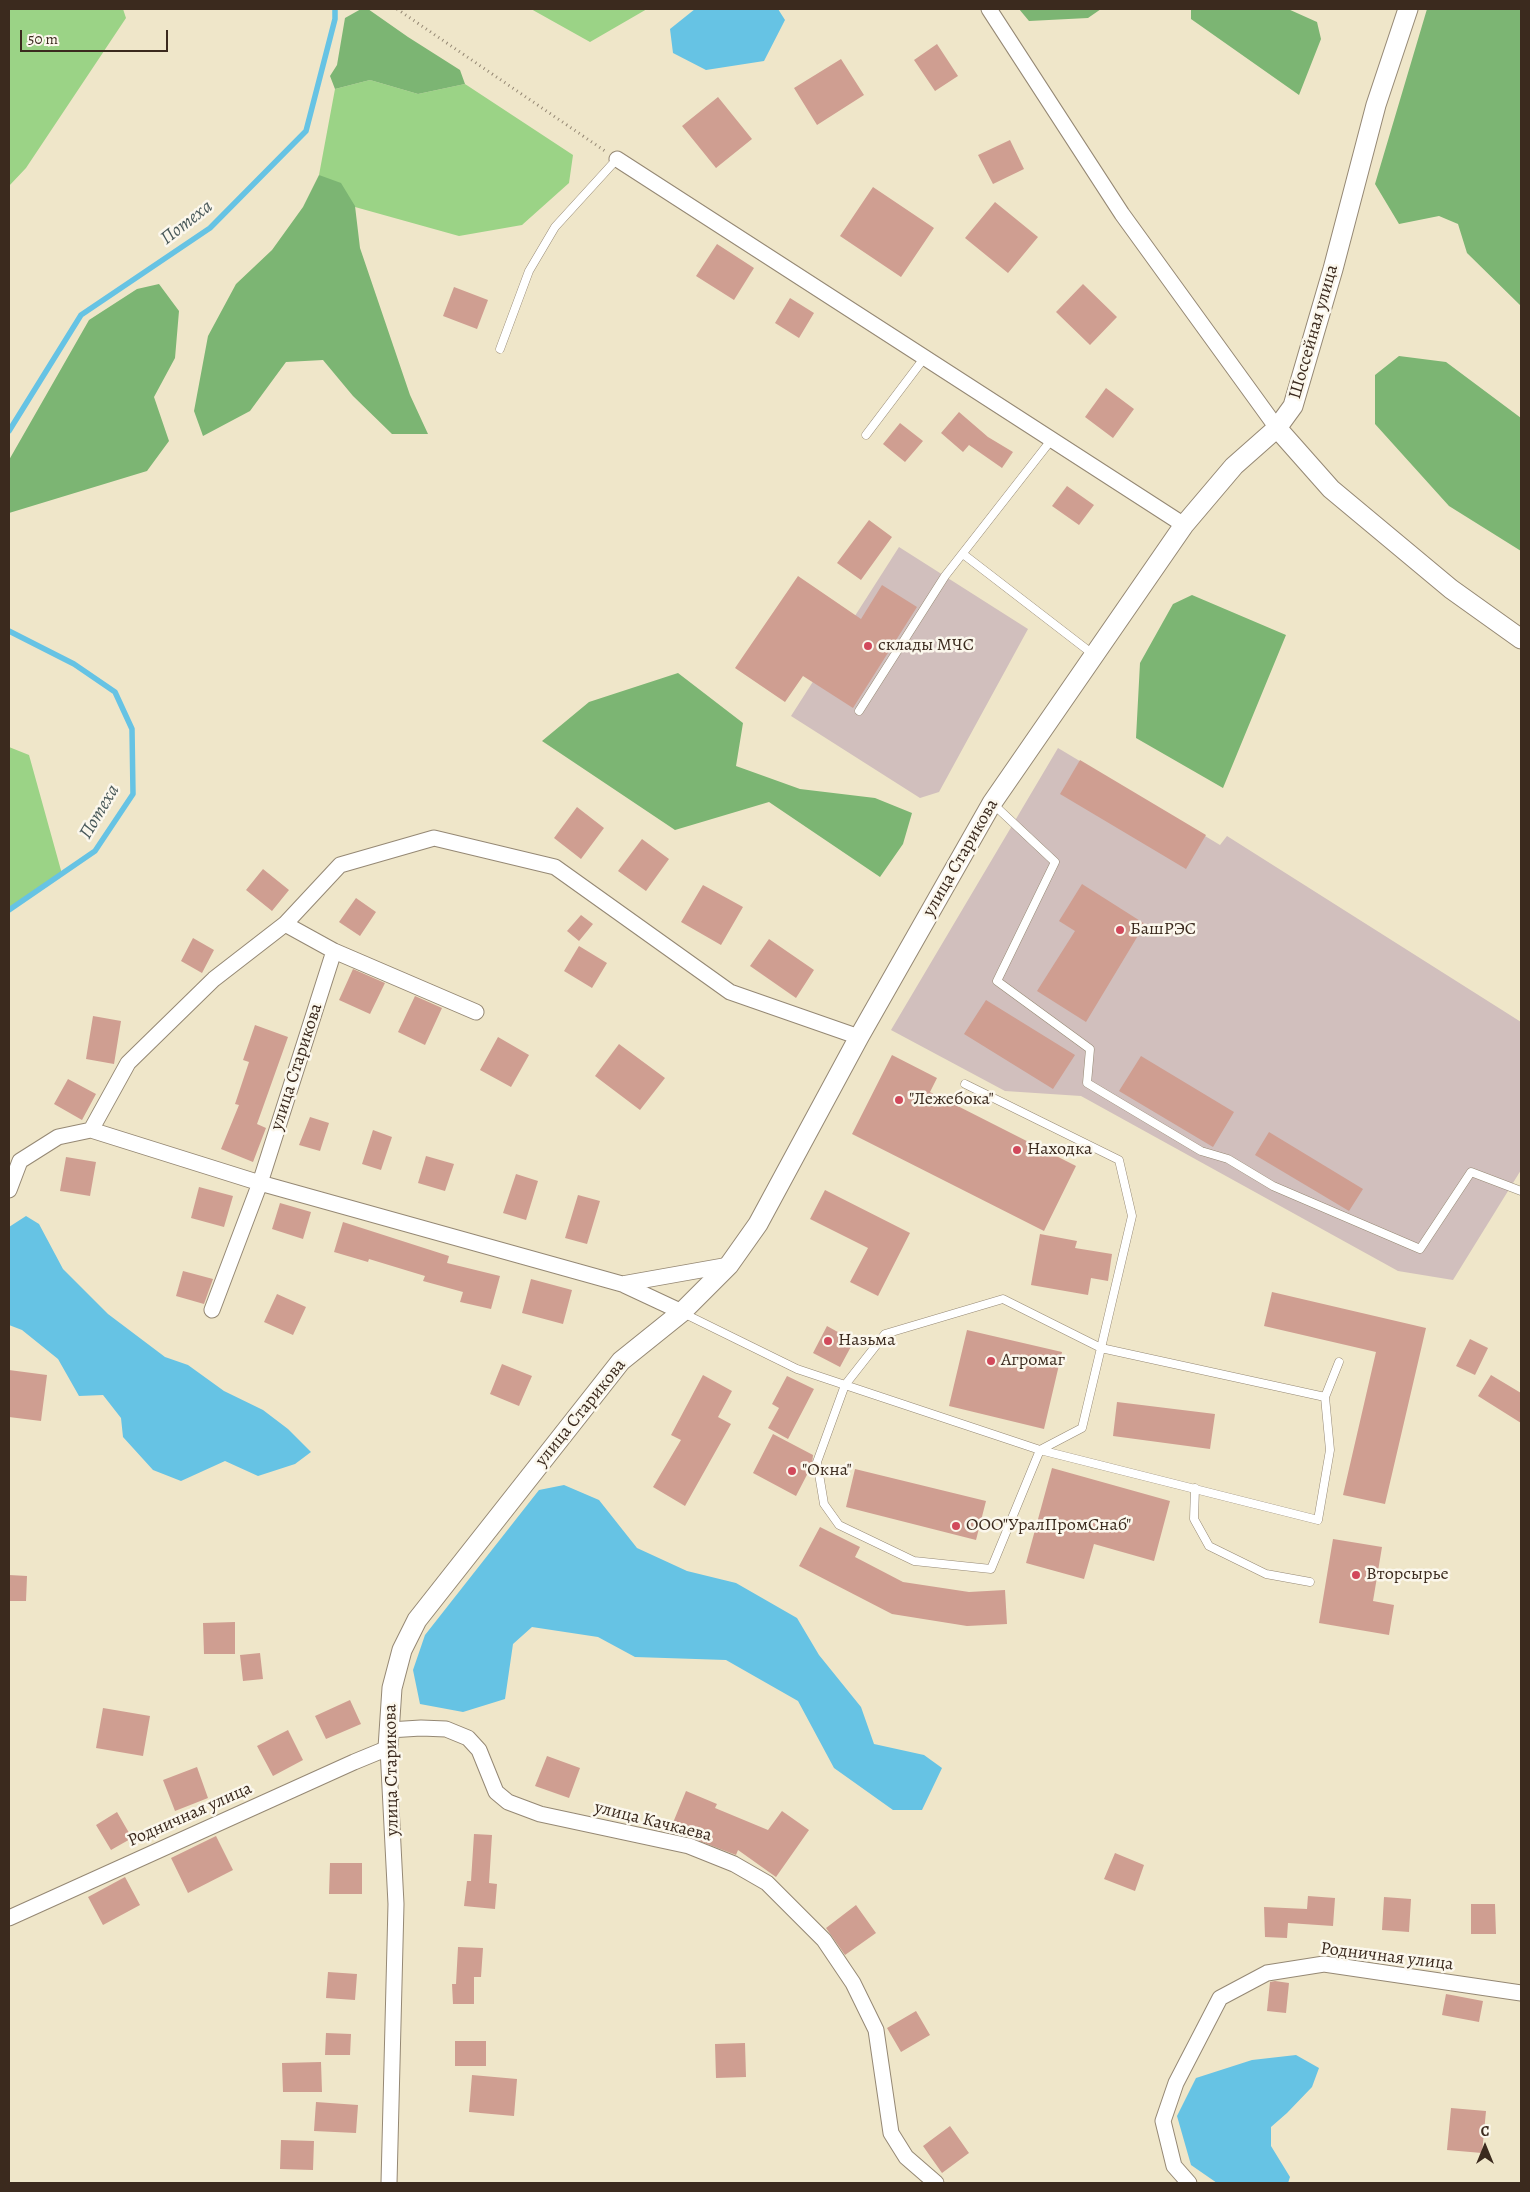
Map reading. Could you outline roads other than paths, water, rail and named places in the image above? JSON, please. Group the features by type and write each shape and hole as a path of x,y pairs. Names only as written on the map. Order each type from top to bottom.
{"street":[{"path":"990,9 1122,214 1277,428 1339,495 1451,589 1521,638"},
{"name":"Шоссейная улица","path":"1277,428 1293,406 1304,372 1376,105 1408,9"},
{"path":"617,159 1184,524"},
{"name":"улица Старикова","path":"389,2183 396,1904 388,1739 392,1688 402,1650 417,1620 621,1361 682,1312 729,1265 758,1224 858,1037 992,802 1184,524 1234,466 1277,428"},
{"path":"91,1130 128,1062 214,979 285,924 340,865 434,838 555,868 730,992 858,1037"},
{"path":"285,924 334,951 476,1012"},
{"name":"улица Старикова","path":"212,1310 260,1183 334,951"},
{"path":"9,1190 20,1161 58,1137 91,1130 260,1183 622,1284 682,1312"},
{"path":"622,1284 729,1265"},
{"name":"улица Качкаева","path":"388,1739 421,1728 446,1729 468,1738 479,1750 496,1792 508,1802 540,1814 688,1846 734,1864 767,1883 824,1940 853,1982 876,2030 891,2133 906,2157 936,2183"},
{"name":"Родничная улица","path":"9,1918 354,1762 388,1739"},
{"name":"Родничная улица","path":"1189,2183 1174,2166 1163,2121 1176,2082 1220,1998 1267,1973 1324,1964 1521,1993"}],"lane":[{"path":"500,349 529,271 555,227 617,159"},
{"path":"866,435 925,357"},
{"path":"859,711 945,576 1052,439"},
{"path":"963,554 1094,655"},
{"path":"992,802 1055,862 997,981 1090,1049 1088,1083 1201,1151 1228,1159 1273,1186 1420,1249 1471,1172 1521,1190"},
{"path":"965,1084 1119,1160 1132,1216 1101,1348 1082,1428 1040,1450 991,1569 914,1561 839,1525 824,1504 817,1462 845,1385 884,1334 1003,1299 1101,1348 1325,1397"},
{"path":"682,1312 797,1369 1040,1450 1318,1520 1330,1450 1325,1397 1339,1362"},
{"path":"1195,1488 1194,1519 1210,1546 1266,1574 1310,1582"}],"water":[{"path":"695,9 778,9 785,20 764,61 706,70 673,53 670,29"},
{"path":"26,1216 39,1224 63,1269 108,1314 165,1357 188,1365 224,1391 263,1410 288,1429 311,1452 295,1464 258,1476 225,1461 181,1481 153,1470 123,1437 121,1418 103,1395 79,1396 58,1359 22,1330 9,1325 9,1227"},
{"path":"564,1485 599,1500 637,1548 687,1571 736,1583 797,1618 819,1655 861,1707 874,1744 924,1755 942,1768 922,1810 893,1810 834,1768 798,1701 726,1660 635,1657 598,1637 532,1627 513,1644 505,1699 463,1712 420,1704 413,1670 425,1635 539,1490"},
{"path":"1296,2055 1319,2068 1312,2087 1271,2127 1271,2146 1290,2177 1288,2183 1217,2183 1191,2165 1177,2116 1196,2078 1252,2060"}],"waterway":[{"name":"Потеха","path":"9,431 81,315 210,228 306,131 335,19 335,9"},
{"name":"Потеха","path":"9,631 74,664 115,692 132,729 133,794 95,851 9,910"}],"place":[{"name":"склады МЧС","path":"868,646"},
{"name":"БашРЭС","path":"1120,930"},
{"name":"\"Лежебока\"","path":"899,1100"},
{"name":"Находка","path":"1017,1150"},
{"name":"Назьма","path":"828,1341"},
{"name":"Агромаг","path":"991,1361"},
{"name":"\"Окна\"","path":"792,1471"},
{"name":"ООО\"УралПромСнаб\"","path":"956,1526"},
{"name":"Вторсырье","path":"1356,1575"}]}
